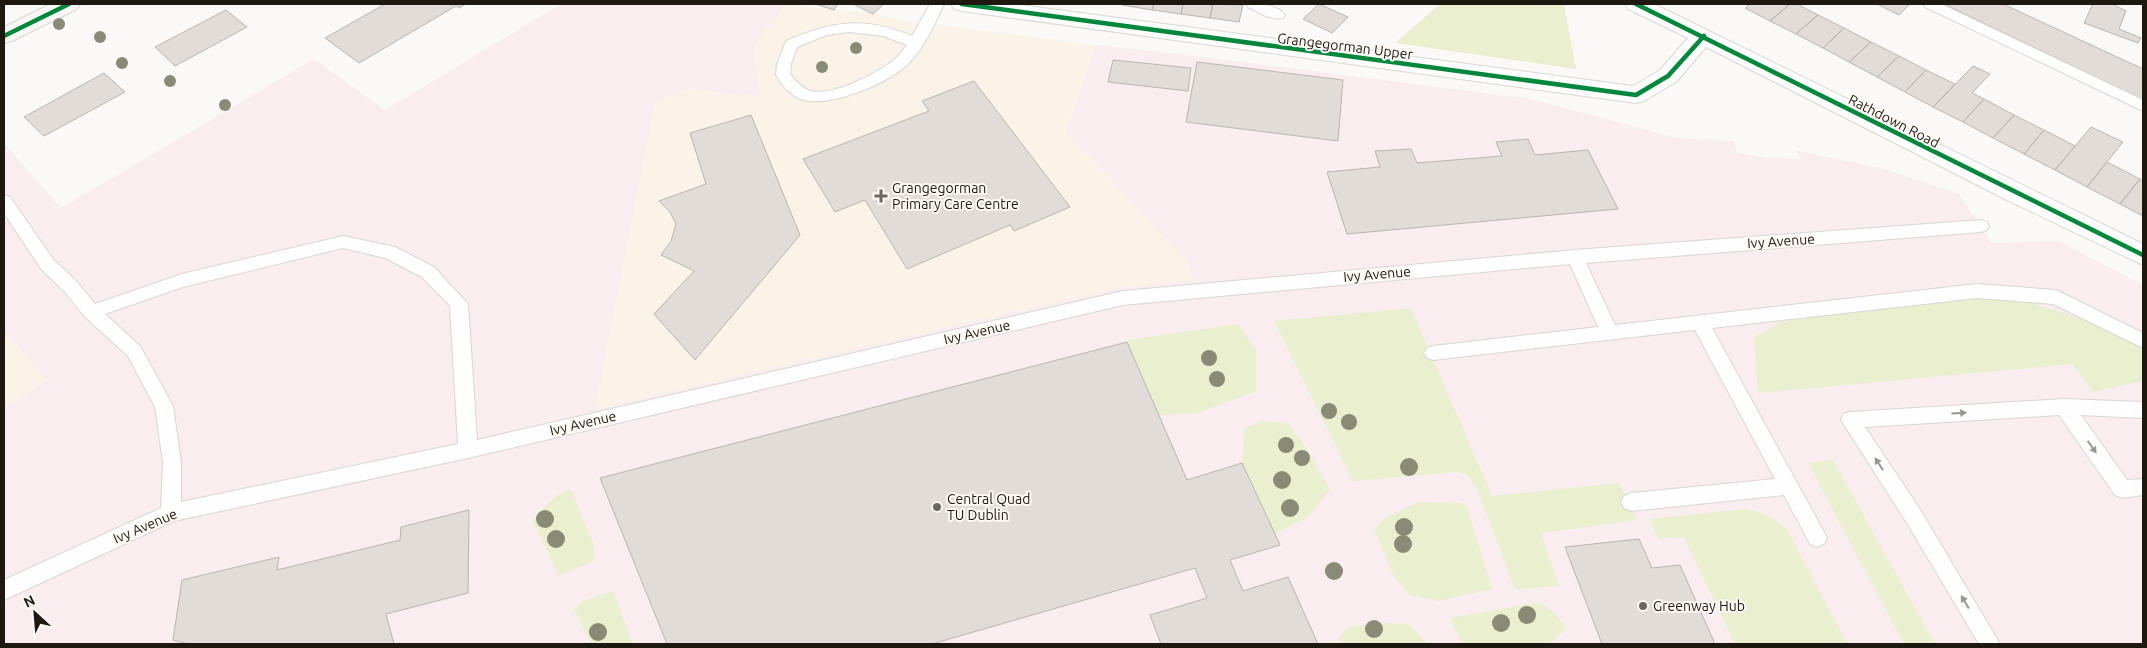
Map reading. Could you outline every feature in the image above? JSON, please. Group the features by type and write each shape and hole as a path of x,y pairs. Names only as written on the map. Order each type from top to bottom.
{"main road":[{"path":"4,36 68,4"}],"street":[{"name":"Grangegorman Upper","path":"962,4 1232,42 1636,95 1668,76 1704,36"},
{"name":"Rathdown Road","path":"1636,4 1704,36 2019,196 2143,255"}],"lane":[{"path":"914,42 891,32 868,28 827,30 791,44 784,64 783,75 796,90 809,96 830,94 856,88 881,76 902,61 931,19 937,4"},
{"path":"1253,4 1278,15"},
{"path":"1930,4 2143,106"},
{"path":"4,201 47,264 71,287 91,312 134,351 164,406 172,462 171,513"},
{"name":"Ivy Avenue","path":"4,590 171,513 468,450 1123,298 1575,257 1981,226"},
{"path":"91,312 182,282 343,242 389,252 428,272 459,304 468,450"},
{"path":"1575,257 1610,333"},
{"path":"1433,353 1976,291 2056,297 2143,341"},
{"path":"1700,323 1817,538"},
{"path":"2064,407 2122,489 2143,486"},
{"path":"1990,644 1914,517 1850,420 2064,407 2143,410"},
{"path":"1631,502 1789,486"}],"shaded area":[{"path":"561,4 786,4 753,48 762,97 688,89 1119,288 1194,279 1186,259 1065,132 1096,45 1531,99 1677,138 1734,141 1737,153 1768,158 1801,159 1795,150 1885,169 1959,194 1992,243 2058,241 2143,285 2143,644 4,644 4,408 48,380 4,330 4,143 61,208 314,59 385,110"},
{"name":"Grangegorman Primary Care Centre","path":"786,4 877,14 900,20 1096,45 1066,132 1186,259 1195,280 1119,288 595,409 655,102 688,89 761,97 753,48"},
{"path":"4,330 48,380 4,408"}],"green space":[{"path":"1440,4 1564,4 1576,69 1395,43"},
{"path":"1972,297 2023,300 2088,321 2143,348 2143,381 2093,392 2073,364 1758,393 1754,338 1780,322"},
{"path":"1411,308 1492,496 1619,483 1637,520 1541,533 1559,586 1515,589 1478,491 1468,476 1458,472 1353,481 1274,321"},
{"path":"1238,324 1256,350 1256,391 1198,413 1159,415 1127,340"},
{"path":"1262,421 1287,423 1308,450 1330,490 1308,517 1275,534 1242,463 1245,428"},
{"path":"1833,460 1935,644 1904,644 1808,463"},
{"path":"571,490 593,542 595,560 559,576 533,521 554,498"},
{"path":"1419,502 1461,503 1467,507 1492,589 1439,601 1410,595 1394,576 1374,529 1383,519"},
{"path":"1746,509 1768,516 1787,529 1847,644 1735,644 1684,537 1658,539 1649,519"},
{"path":"613,591 633,644 591,644 574,609 581,602"},
{"path":"1540,602 1552,611 1567,628 1549,644 1462,644 1450,618"},
{"path":"1379,623 1409,624 1428,644 1342,644 1339,638 1348,627"}],"building":[{"path":"385,4 466,4 459,8 456,6 359,63 325,38"},
{"path":"815,4 838,4 834,10"},
{"path":"853,4 884,4 873,14"},
{"path":"1122,4 1154,4 1152,10"},
{"path":"1154,4 1183,4 1181,14 1152,10"},
{"path":"1183,4 1213,4 1210,18 1181,14"},
{"path":"1213,4 1243,5 1239,22 1210,18"},
{"path":"1319,4 1348,17 1332,33 1303,19"},
{"path":"1750,4 1790,4 1770,21 1745,8"},
{"path":"1790,4 1797,4 1818,15 1796,34 1770,21"},
{"path":"1877,4 1910,4 1899,15"},
{"path":"1944,4 2003,4 2143,69 2143,100"},
{"path":"2093,4 2112,4 2126,11 2119,29 2141,38 2138,43 2084,23"},
{"path":"226,10 247,27 175,66 155,47"},
{"path":"1818,15 1844,28 1823,48 1796,34"},
{"path":"1844,28 1871,42 1849,62 1823,48"},
{"path":"1871,42 1899,56 1877,77 1849,62"},
{"path":"1899,56 1926,70 1905,92 1877,77"},
{"path":"1113,60 1191,68 1188,91 1108,82"},
{"path":"1197,62 1343,80 1338,141 1186,122"},
{"path":"1973,66 1990,74 1972,93 1984,99 1963,122 1933,107"},
{"path":"1926,70 1955,84 1933,107 1905,92"},
{"path":"104,73 125,92 44,136 24,117"},
{"path":"974,81 1070,207 1014,231 1010,225 907,269 865,200 835,212 803,159 929,111 922,101"},
{"path":"1984,99 2014,115 1993,138 1963,122"},
{"path":"751,115 800,235 695,360 654,314 694,271 661,255 671,241 676,224 670,212 659,201 706,184 690,133"},
{"path":"2014,115 2044,130 2024,154 1993,138"},
{"path":"2091,127 2123,142 2087,187 2055,170"},
{"path":"2044,130 2075,146 2055,170 2024,154"},
{"path":"1528,139 1535,155 1588,150 1618,209 1347,234 1327,172 1380,167 1375,151 1411,149 1417,163 1502,156 1496,142"},
{"path":"2107,162 2140,179 2120,204 2087,187"},
{"path":"2140,179 2143,181 2143,216 2120,204"},
{"name":"Central Quad TU Dublin","path":"1127,342 1187,480 1242,463 1280,545 1230,560 1243,591 1288,577 1318,644 1161,644 1150,615 1207,598 1195,568 932,644 667,644 600,478"},
{"path":"469,510 468,593 386,614 394,644 188,644 173,640 182,580 279,557 277,570 400,540 401,527"},
{"name":"Greenway Hub","path":"1639,539 1652,568 1680,565 1715,644 1602,644 1565,547"}],"cycle path":[{"path":"4,36 69,4"},
{"path":"962,4 1636,95 1668,76 1704,36"},
{"path":"1636,4 2079,225 2143,255"}],"place":[{"name":"Grangegorman Primary Care Centre","path":"881,196"},
{"name":"Central Quad TU Dublin","path":"937,507"},
{"name":"Greenway Hub","path":"1643,606"}]}
